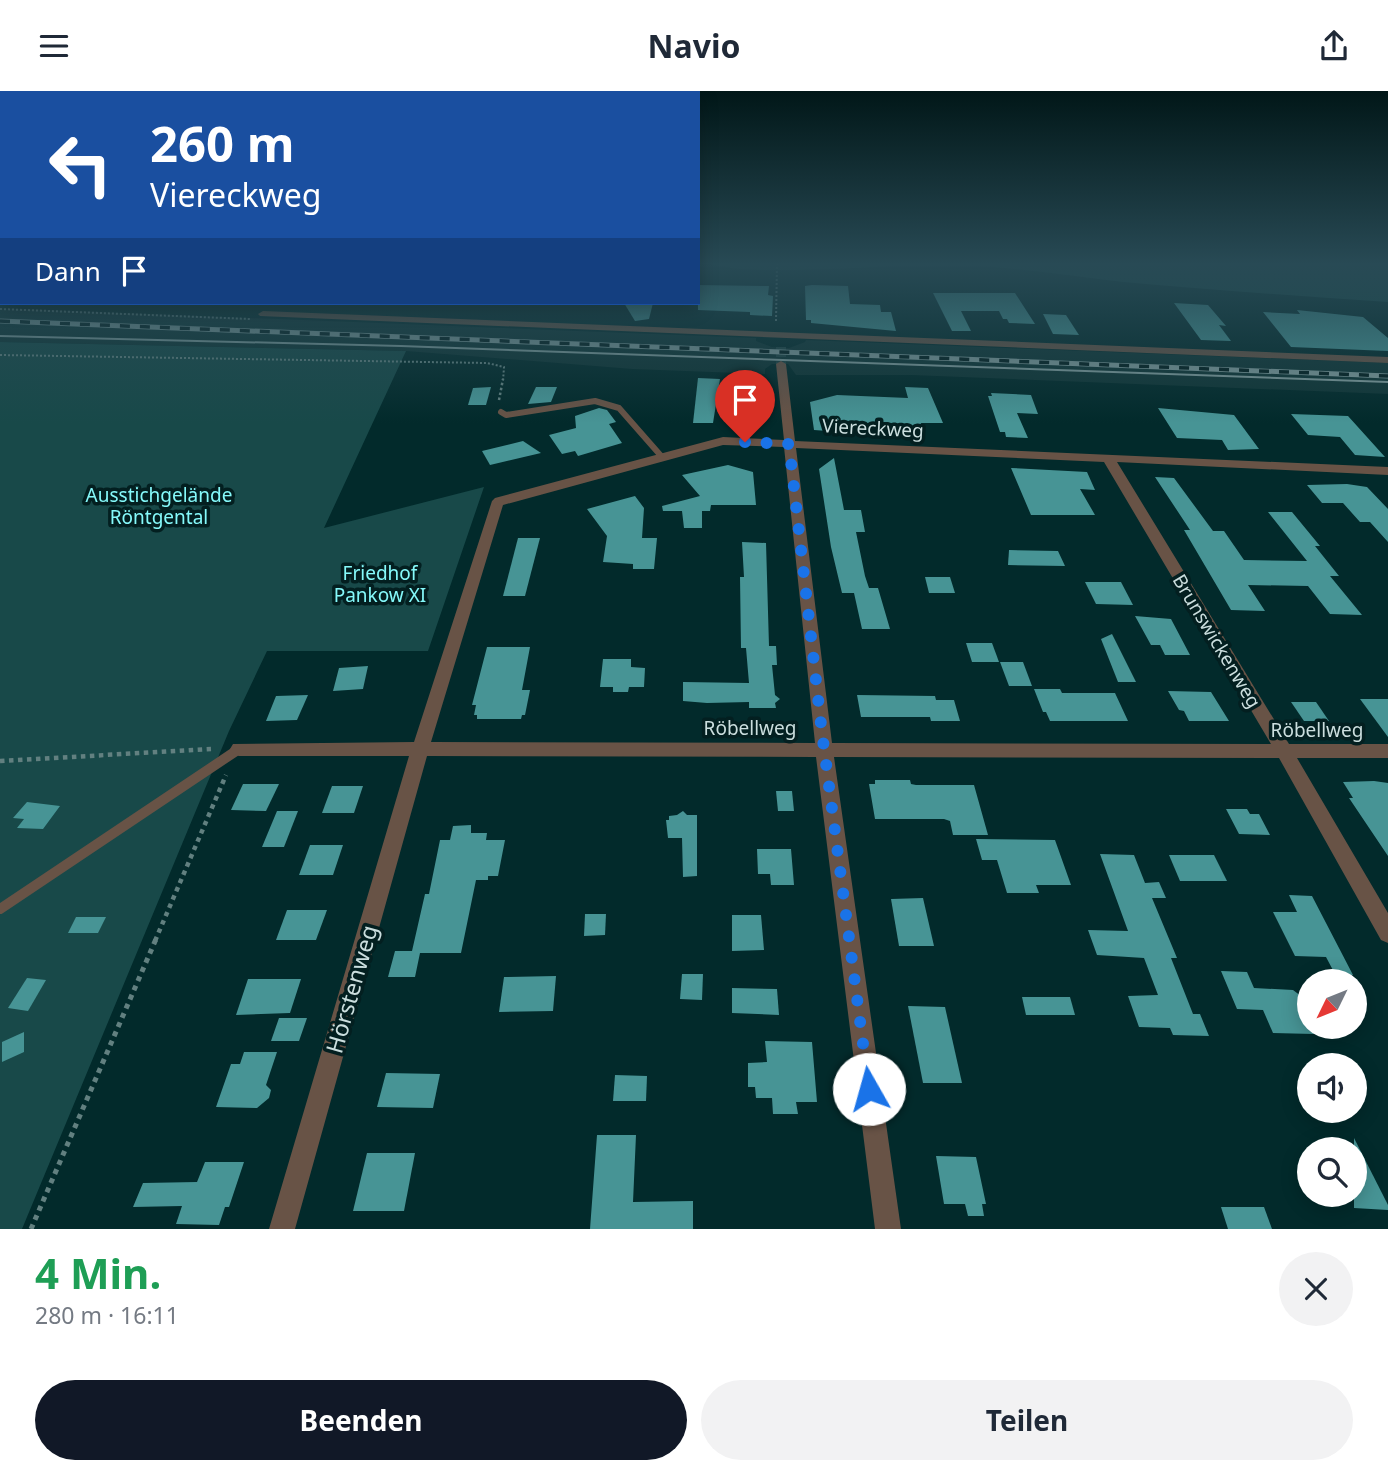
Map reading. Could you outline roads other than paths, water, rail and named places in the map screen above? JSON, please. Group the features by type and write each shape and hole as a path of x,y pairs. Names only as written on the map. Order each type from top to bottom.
{"street":[{"path":"332,317 1388,360"},
{"path":"780,335 780,347"},
{"path":"781,364 824,749 888,1229"},
{"name":"Viereckweg","path":"420,750 497,504 506,498 723,440 1388,471"},
{"name":"Brunswickenweg","path":"1108,458 1388,933"},
{"name":"Röbellweg","path":"239,749 1388,751"},
{"name":"Hörstenweg","path":"282,1229 420,750"}],"lane":[{"path":"500,412 506,415 595,401 610,403 619,408 662,457"},
{"path":"0,909 239,749"}],"tunnel":[{"path":"781,347 781,364"}],"tram line":[{"path":"0,336 401,346 1388,382"}],"railway":[{"path":"0,321 1388,376"}],"park label":[{"name":"Ausstichgelände Röntgental","path":"159,506"},
{"name":"Friedhof Pankow XI","path":"380,584"}]}
